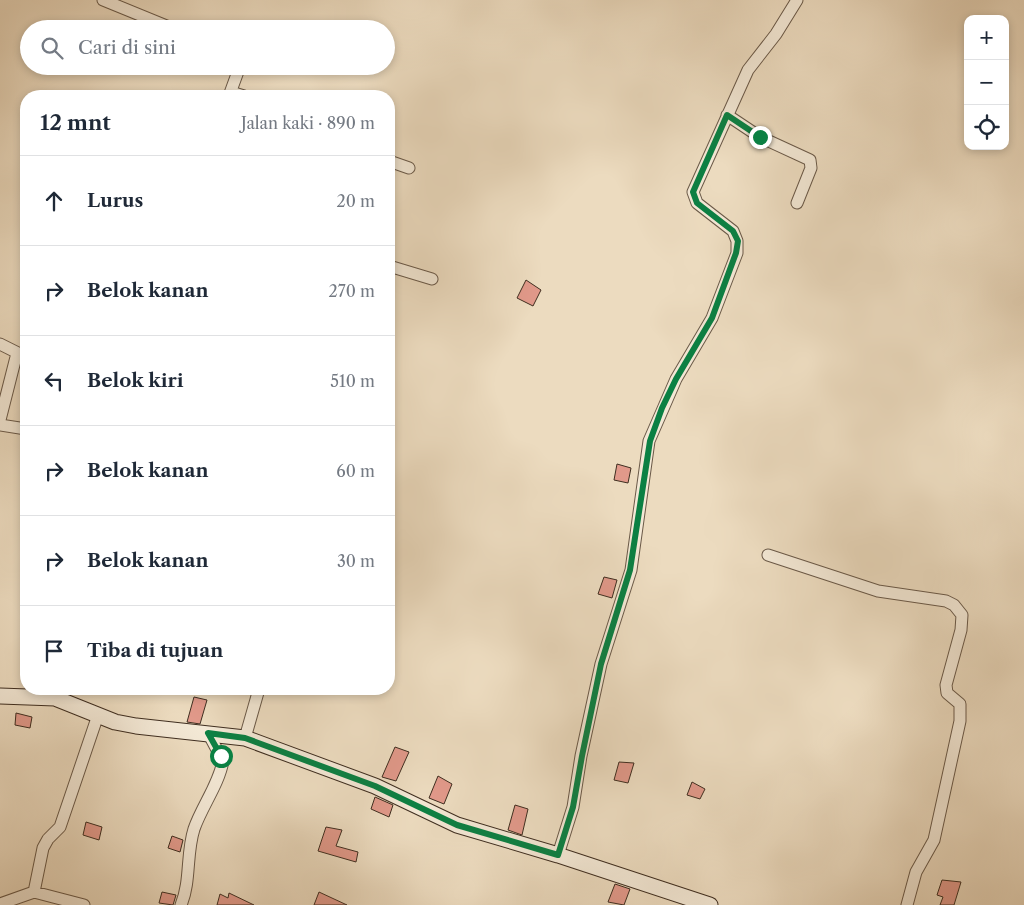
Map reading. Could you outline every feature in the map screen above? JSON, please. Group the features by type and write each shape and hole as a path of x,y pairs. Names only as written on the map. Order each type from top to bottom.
{"street":[{"path":"103,0 152,20"},
{"path":"558,855 573,807 601,664 630,570 650,441 662,408 676,379 712,318 736,253 738,241 733,231 697,203 693,196 727,115 752,62 776,34 797,0"},
{"path":"231,90 237,75"},
{"path":"727,115 760,137 810,160 811,168 796,203"},
{"path":"395,163 409,168"},
{"path":"395,268 432,279"},
{"path":"0,344 20,354"},
{"path":"0,420 20,358"},
{"path":"0,425 20,428"},
{"path":"768,555 878,591 946,601 954,605 962,615 961,630 946,686 948,694 960,704 960,721 934,840 916,872 907,905"},
{"path":"245,738 257,695"},
{"path":"0,696 55,698 115,722 245,738 375,786 457,825 558,855 682,901 710,905"},
{"path":"34,892 42,848 60,827 98,716"},
{"path":"181,905 188,882 188,858 195,828 223,761 208,733"},
{"path":"0,904 34,892 84,905"}],"building":[{"path":"526,280 541,290 533,306 517,298"},
{"path":"617,464 631,468 628,483 614,480"},
{"path":"604,577 617,580 612,598 598,594"},
{"path":"194,697 207,700 200,724 187,722"},
{"path":"16,713 32,717 30,728 15,725"},
{"path":"395,747 409,752 396,781 382,777"},
{"path":"619,762 634,763 628,783 614,780"},
{"path":"438,776 452,784 444,804 429,798"},
{"path":"692,782 705,789 700,799 687,795"},
{"path":"375,797 393,805 389,817 371,809"},
{"path":"515,805 528,809 522,835 508,830"},
{"path":"86,822 102,827 99,840 83,835"},
{"path":"326,827 342,830 336,846 358,852 356,862 318,851"},
{"path":"172,836 183,840 180,852 168,848"},
{"path":"942,880 961,882 954,905 940,905 943,897 937,895"},
{"path":"615,884 630,889 624,905 608,902"},
{"path":"162,892 176,895 173,905 159,903"},
{"path":"319,892 347,905 314,905"},
{"path":"229,893 254,905 217,905 220,894 228,898"}],"route":[{"path":"221,756 208,733 245,738 375,786 457,825 558,855 573,807 601,664 630,570 650,441 662,408 676,379 712,318 729,276 738,245 733,231 694,201 693,192 727,115 760,137"}]}
